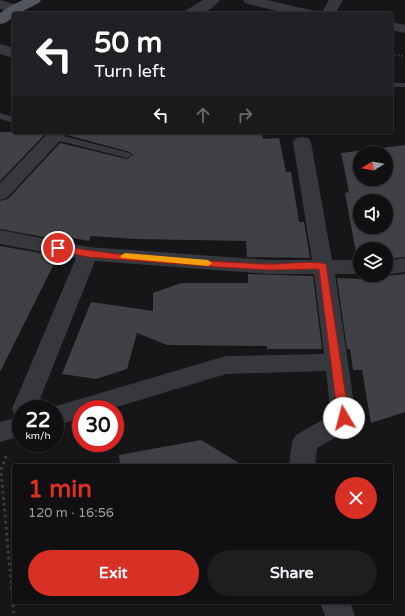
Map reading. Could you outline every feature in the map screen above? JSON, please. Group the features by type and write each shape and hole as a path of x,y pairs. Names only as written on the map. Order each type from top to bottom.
{"main road":[{"path":"0,20 15,9 34,0"}],"street":[{"path":"193,12 213,0"},
{"path":"250,0 293,12"},
{"path":"329,12 336,0"},
{"path":"1,2 15,9"},
{"path":"393,26 405,29"},
{"path":"0,49 12,52"},
{"path":"0,194 56,134"},
{"path":"302,142 323,266 344,418 341,422 305,442 302,464"},
{"path":"0,236 88,254 269,267 353,267"},
{"path":"25,400 88,254"},
{"path":"393,267 405,265"},
{"path":"64,413 226,365 336,362"},
{"path":"336,604 340,616"}],"lane":[{"path":"393,85 405,85"},
{"path":"0,116 12,119"},
{"path":"60,134 127,155"}],"path":[{"path":"393,55 404,56 405,59"},
{"path":"388,290 397,312"},
{"path":"12,435 1,470 12,594"},
{"path":"13,604 14,616"}],"building":[{"path":"0,132 12,132 12,134 45,134 0,181"},
{"path":"262,134 263,139 279,138 286,172 291,172 299,222 304,222 310,258 247,257 246,241 136,239 91,236 89,241 68,237 66,241 0,229 0,201 8,199 60,143 127,159 133,155 130,152 67,135"},
{"path":"405,145 405,257 393,258 393,242 354,242 345,193 349,192 341,153 353,152 353,186 393,186 393,146"},
{"path":"0,246 58,256 0,372"},
{"path":"248,274 313,276 322,349 267,349 267,346 167,345 137,333 127,369 96,379 62,374 91,302 153,311 153,293 181,283 248,283"},
{"path":"405,274 405,412 371,423 362,370 353,370 350,349 347,349 337,278 353,279 353,282 393,282 393,275"},
{"path":"201,440 241,464 120,464 119,455"}],"slow traffic":[{"path":"125,256 208,263"}],"route":[{"path":"58,248 88,254 218,264 269,267 323,266 344,418"}]}
